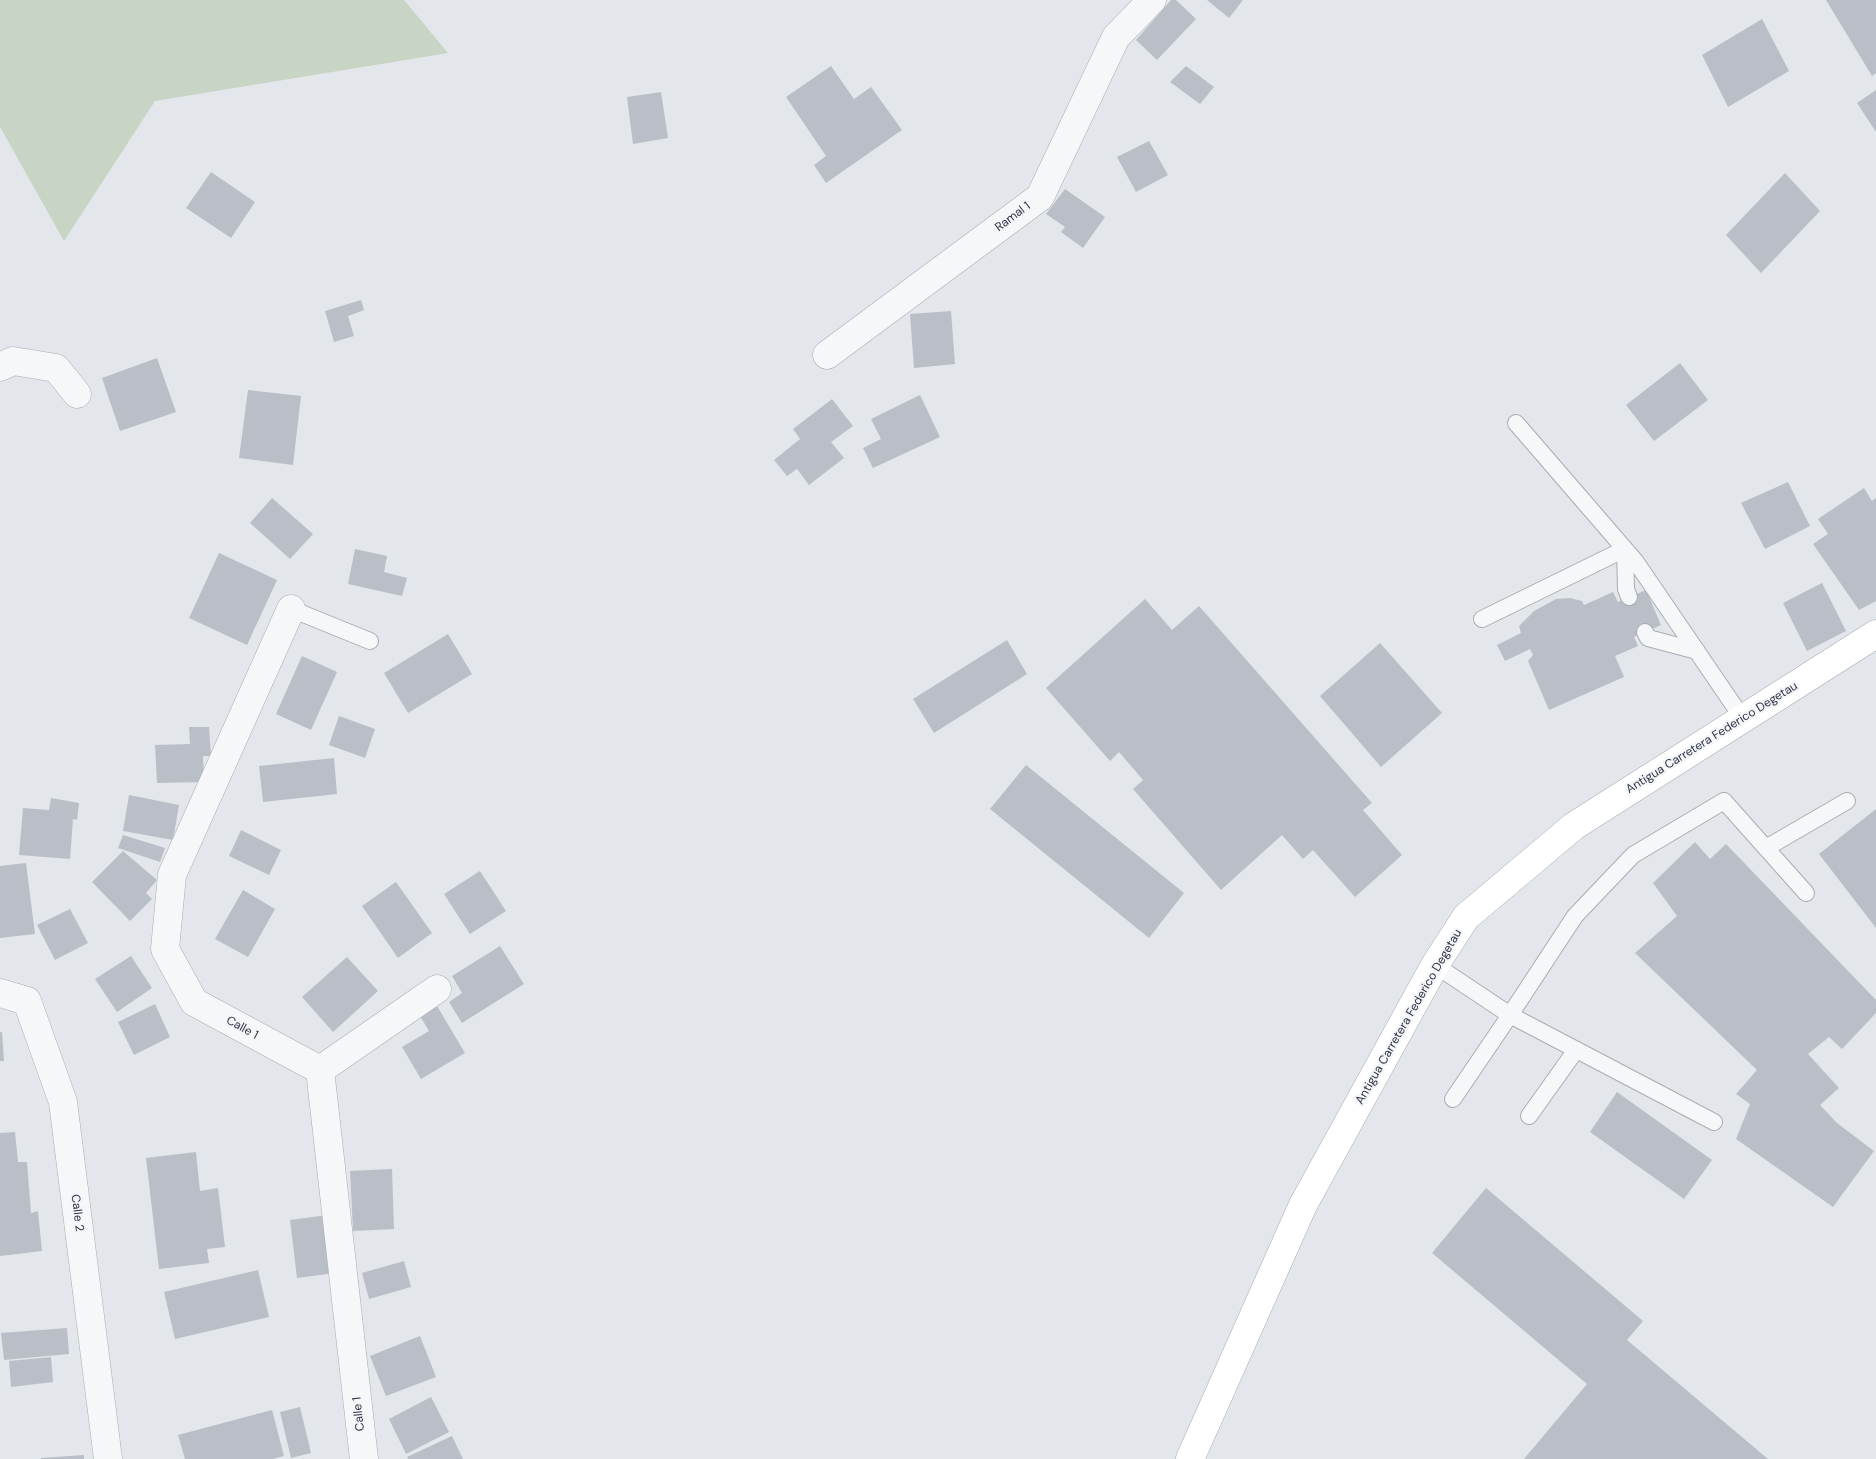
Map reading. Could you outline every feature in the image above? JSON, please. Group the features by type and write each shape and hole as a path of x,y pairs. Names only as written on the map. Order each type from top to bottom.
{"street":[{"name":"Ramal 1","path":"827,355 1040,197 1116,37 1152,0"},
{"path":"0,367 13,362 56,368 76,394"},
{"name":"Calle 1","path":"291,609 172,875 165,949 194,1002 320,1070 364,1459"},
{"name":"Antigua Carretera Federico Degetau","path":"1190,1459 1303,1205 1435,965 1466,917 1574,826 1876,634"},
{"path":"320,1070 437,989"},
{"name":"Calle 2","path":"0,993 27,1001 63,1102 108,1459"}],"lane":[{"path":"1516,423 1636,562 1743,719"},
{"path":"1625,549 1626,589 1629,597"},
{"path":"1482,619 1625,549"},
{"path":"291,609 370,640"},
{"path":"1645,632 1648,638 1697,650"},
{"path":"1453,1099 1575,916 1633,855 1724,801 1806,893"},
{"path":"1766,848 1847,802"},
{"path":"1435,965 1510,1015 1714,1122"},
{"path":"1529,1116 1576,1050"}],"green space":[{"path":"0,0 404,0 448,53 155,101 64,241 0,127"}],"building":[{"path":"1171,0 1176,0 1196,19 1157,60 1136,40"},
{"path":"1207,0 1243,0 1229,18"},
{"path":"1826,0 1876,0 1876,73 1872,76"},
{"path":"1762,19 1789,71 1728,107 1702,55"},
{"path":"831,66 854,99 871,87 902,130 826,183 814,165 826,156 786,97"},
{"path":"1186,66 1214,87 1200,104 1170,82"},
{"path":"1876,90 1876,132 1857,103"},
{"path":"661,92 668,138 633,144 627,97"},
{"path":"1149,141 1168,175 1136,192 1117,157"},
{"path":"211,172 255,202 231,238 186,208"},
{"path":"1785,173 1820,211 1761,273 1726,235"},
{"path":"1065,189 1105,217 1083,248 1061,232 1065,227 1046,214"},
{"path":"361,300 364,310 348,316 354,336 334,342 325,311"},
{"path":"951,311 955,364 914,368 910,314"},
{"path":"157,358 176,412 120,431 102,378"},
{"path":"1680,363 1708,400 1654,441 1626,405"},
{"path":"248,390 301,396 293,465 239,458"},
{"path":"920,395 940,437 873,468 863,448 881,439 871,419"},
{"path":"832,399 853,426 831,442 844,458 809,485 797,469 787,476 774,460 800,439 793,429"},
{"path":"1788,482 1810,526 1765,549 1741,503"},
{"path":"1864,488 1872,501 1876,498 1876,601 1859,610 1813,544 1828,534 1818,519"},
{"path":"272,498 313,534 290,559 250,523"},
{"path":"355,549 387,556 384,572 407,578 402,596 348,584"},
{"path":"219,553 277,580 247,645 189,618"},
{"path":"1822,583 1846,631 1807,651 1783,603"},
{"path":"1646,590 1661,625 1634,637 1638,646 1615,656 1624,677 1549,710 1528,661 1533,655 1530,649 1505,661 1497,645 1521,633 1519,626 1534,611 1556,599 1570,598 1582,601 1584,605 1613,592 1618,602"},
{"path":"1145,599 1172,630 1199,606 1372,803 1363,810 1402,855 1355,897 1313,850 1303,859 1282,835 1221,890 1133,789 1143,780 1119,752 1110,761 1046,688"},
{"path":"448,634 472,674 408,713 384,673"},
{"path":"1007,640 1027,674 934,733 913,699"},
{"path":"1380,643 1442,713 1381,767 1320,696"},
{"path":"302,656 337,672 311,730 276,714"},
{"path":"339,716 375,729 365,758 329,745"},
{"path":"189,727 209,727 211,756 203,756 204,782 157,783 155,745 190,744"},
{"path":"334,758 337,794 263,802 259,766"},
{"path":"1026,765 1184,893 1149,938 990,809"},
{"path":"129,795 179,805 173,840 123,831"},
{"path":"51,798 79,803 77,820 73,819 70,859 19,855 23,808 49,810"},
{"path":"1876,809 1876,928 1819,854"},
{"path":"241,830 281,850 269,875 229,856"},
{"path":"123,835 165,848 160,862 118,848"},
{"path":"1695,842 1710,859 1726,844 1876,1000 1876,1013 1842,1049 1829,1037 1808,1054 1839,1088 1820,1105 1837,1123 1874,1151 1833,1207 1736,1139 1750,1104 1736,1094 1757,1070 1635,953 1677,916 1653,883"},
{"path":"123,851 157,880 146,893 152,899 130,921 92,882"},
{"path":"26,863 35,934 0,938 0,866"},
{"path":"480,871 506,911 470,934 444,894"},
{"path":"396,882 432,933 398,958 362,906"},
{"path":"243,890 275,909 248,957 215,939"},
{"path":"70,909 88,943 55,960 37,925"},
{"path":"500,946 524,984 462,1023 449,1002 462,993 452,976"},
{"path":"131,956 152,988 117,1012 95,979"},
{"path":"347,957 378,991 333,1032 302,997"},
{"path":"155,1004 170,1037 134,1055 118,1022"},
{"path":"437,1006 465,1053 421,1079 402,1047 429,1031 420,1016"},
{"path":"0,1032 2,1032 4,1061 0,1061"},
{"path":"1617,1092 1712,1160 1684,1199 1590,1132"},
{"path":"15,1132 18,1162 27,1162 31,1213 38,1211 42,1251 0,1256 0,1133"},
{"path":"196,1152 200,1191 218,1188 225,1247 207,1249 209,1263 159,1269 146,1158"},
{"path":"392,1169 394,1229 353,1231 350,1171"},
{"path":"1486,1188 1643,1321 1627,1340 1768,1459 1524,1459 1587,1384 1432,1253"},
{"path":"328,1215 335,1273 297,1278 290,1220"},
{"path":"404,1261 411,1287 369,1299 362,1273"},
{"path":"258,1270 269,1317 175,1339 164,1292"},
{"path":"67,1328 69,1354 4,1360 1,1333"},
{"path":"420,1336 436,1377 386,1396 370,1356"},
{"path":"51,1357 53,1382 11,1387 9,1361"},
{"path":"431,1397 449,1432 406,1454 389,1419"},
{"path":"300,1407 311,1453 291,1458 280,1412"},
{"path":"272,1410 284,1456 273,1459 185,1459 178,1435"},
{"path":"452,1436 463,1459 408,1459 407,1457"},
{"path":"84,1455 84,1459 41,1459 41,1458"}]}
